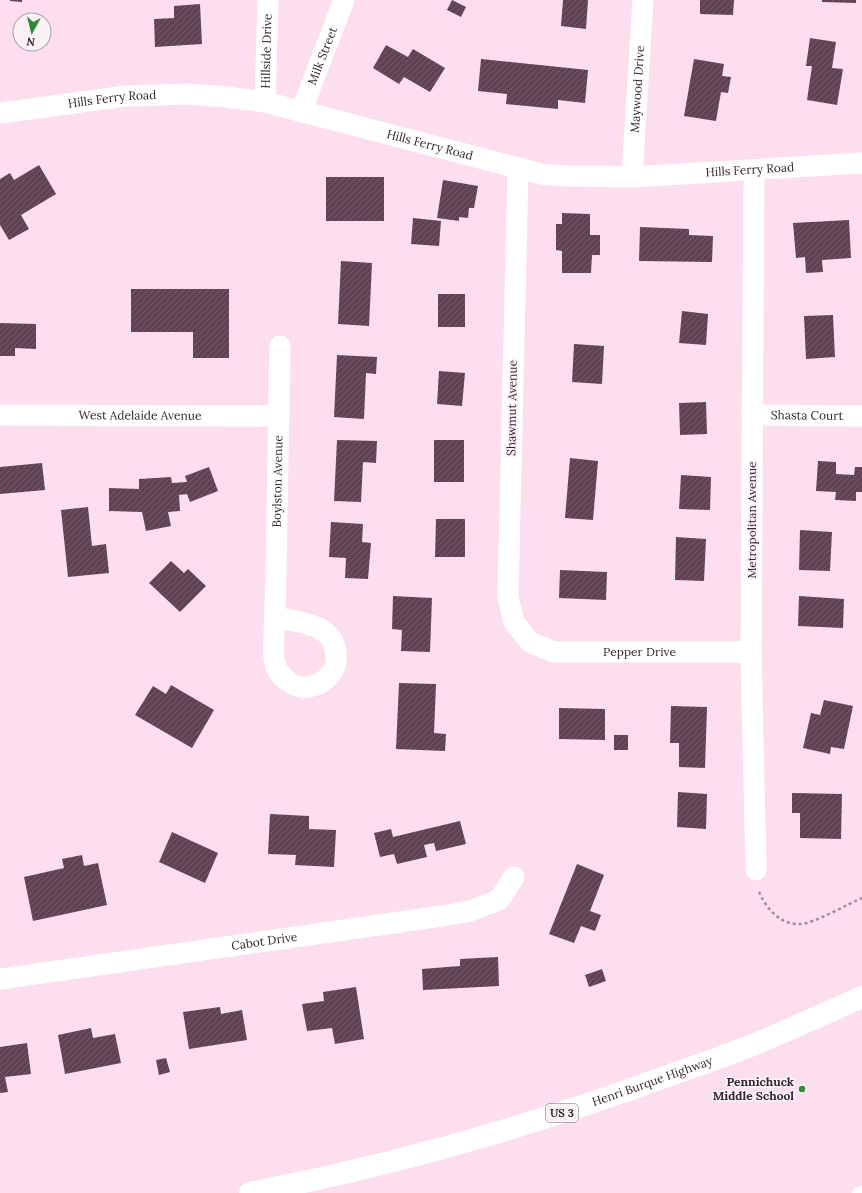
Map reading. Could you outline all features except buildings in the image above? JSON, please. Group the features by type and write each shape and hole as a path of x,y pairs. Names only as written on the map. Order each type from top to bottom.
{"main road":[{"name":"Henri Burque Highway","path":"250,1193 310,1181 411,1157 540,1120 611,1097 757,1043 862,997"}],"street":[{"name":"Hillside Drive","path":"266,102 268,0"},
{"name":"Milk Street","path":"301,112 344,0"},
{"name":"Maywood Drive","path":"632,177 643,0"},
{"name":"Hills Ferry Road","path":"0,112 126,96 188,94 227,97 266,102 541,174 567,176 632,177 862,163"},
{"name":"Shawmut Avenue","path":"518,168 508,598 514,622 530,642"},
{"name":"Metropolitan Avenue","path":"754,170 751,652 756,870"},
{"name":"Boylston Avenue","path":"275,617 280,346"},
{"name":"West Adelaide Avenue","path":"0,415 279,416"},
{"name":"Shasta Court","path":"752,415 862,416"},
{"name":"Pepper Drive","path":"530,642 554,652 751,652"},
{"name":"Cabot Drive","path":"0,979 470,911 499,900 514,877"}],"lane":[{"path":"857,1193 862,1191"}],"path":[{"path":"756,870 759,891 763,900 768,908 780,919 789,923 800,924 810,922 862,898"}],"place":[{"name":"Pennichuck Middle School","path":"802,1089"}]}
